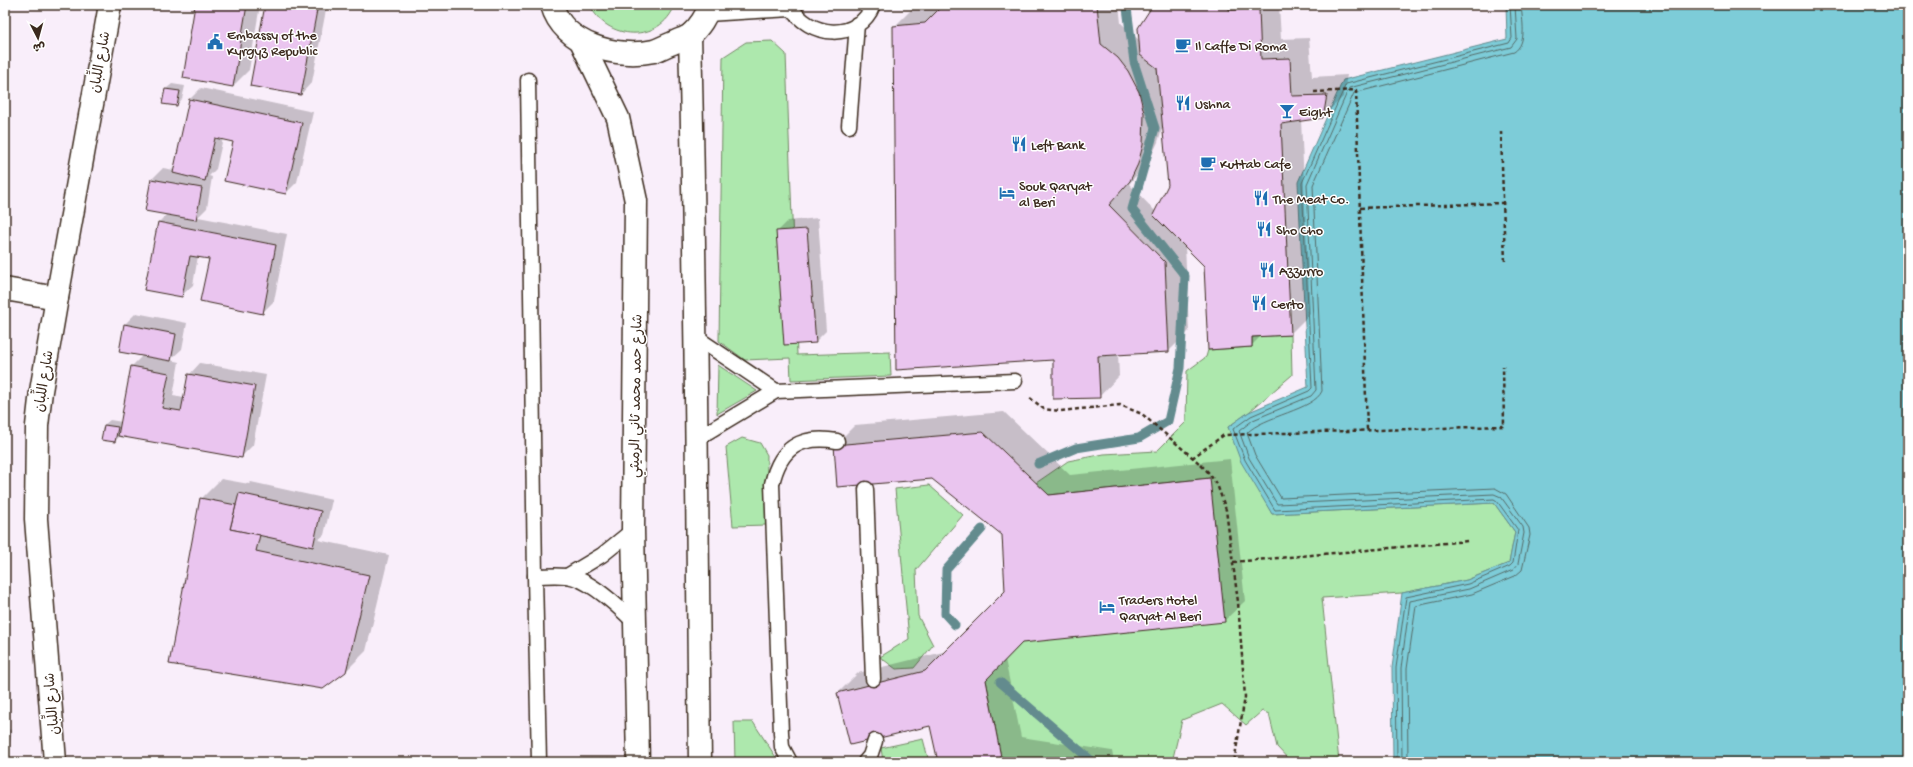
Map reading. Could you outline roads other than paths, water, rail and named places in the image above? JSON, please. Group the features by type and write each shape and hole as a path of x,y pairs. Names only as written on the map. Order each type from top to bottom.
{"main road":[{"name":"شارع اللِّبان","path":"55,762 36,512 37,426 41,391 57,298 110,5"},
{"path":"552,5 554,12 564,26 581,42 606,50 633,54 655,51 690,35 709,10"},
{"path":"690,35 695,228 694,336 700,762"},
{"name":"شارع حمد محمد ثاني الرميثي","path":"581,42 618,118 636,201 633,530 638,762"},
{"path":"5,289 57,298"}],"lane":[{"path":"709,10 791,7 795,15 806,24 820,31 835,32 849,28 862,21 873,5"},
{"path":"849,126 857,24"},
{"path":"528,80 539,762"},
{"path":"694,336 776,392"},
{"path":"696,439 776,392 1015,382"},
{"path":"790,762 782,747 781,733 772,484 775,470 782,457 792,447 805,440 821,438 837,441"},
{"path":"866,489 873,679"},
{"path":"567,576 602,555 633,530"},
{"path":"535,576 567,576 586,584 621,608 636,624"},
{"path":"865,762 870,756 875,741"}],"water":[{"path":"1506,5 1908,5 1908,762 1393,762 1392,668 1402,593 1467,580 1509,563 1515,532 1494,503 1272,514 1241,462 1228,427 1249,412 1308,387 1298,182 1343,80 1507,39"}],"waterway":[{"path":"1038,464 1076,448 1139,438 1168,421 1180,368 1185,276 1132,209 1155,128 1134,62 1127,8"},
{"path":"955,625 945,614 946,570 982,529"},
{"path":"1000,682 1093,762"}],"place":[{"name":"Embassy of the Kyrgyz Republic","path":"215,42"},
{"name":"Il Caffe Di Roma","path":"1183,45"},
{"name":"Ushna","path":"1183,103"},
{"name":"Eight","path":"1287,111"},
{"name":"Left Bank","path":"1019,144"},
{"name":"Kuttab Cafe","path":"1208,163"},
{"name":"Souk Qaryat al Beri","path":"1007,193"},
{"name":"The Meat Co.","path":"1261,198"},
{"name":"Sho Cho","path":"1264,229"},
{"name":"Azzurro","path":"1267,270"},
{"name":"Certo","path":"1259,303"},
{"name":"Traders Hotel Qaryat Al Beri","path":"1107,607"}]}
